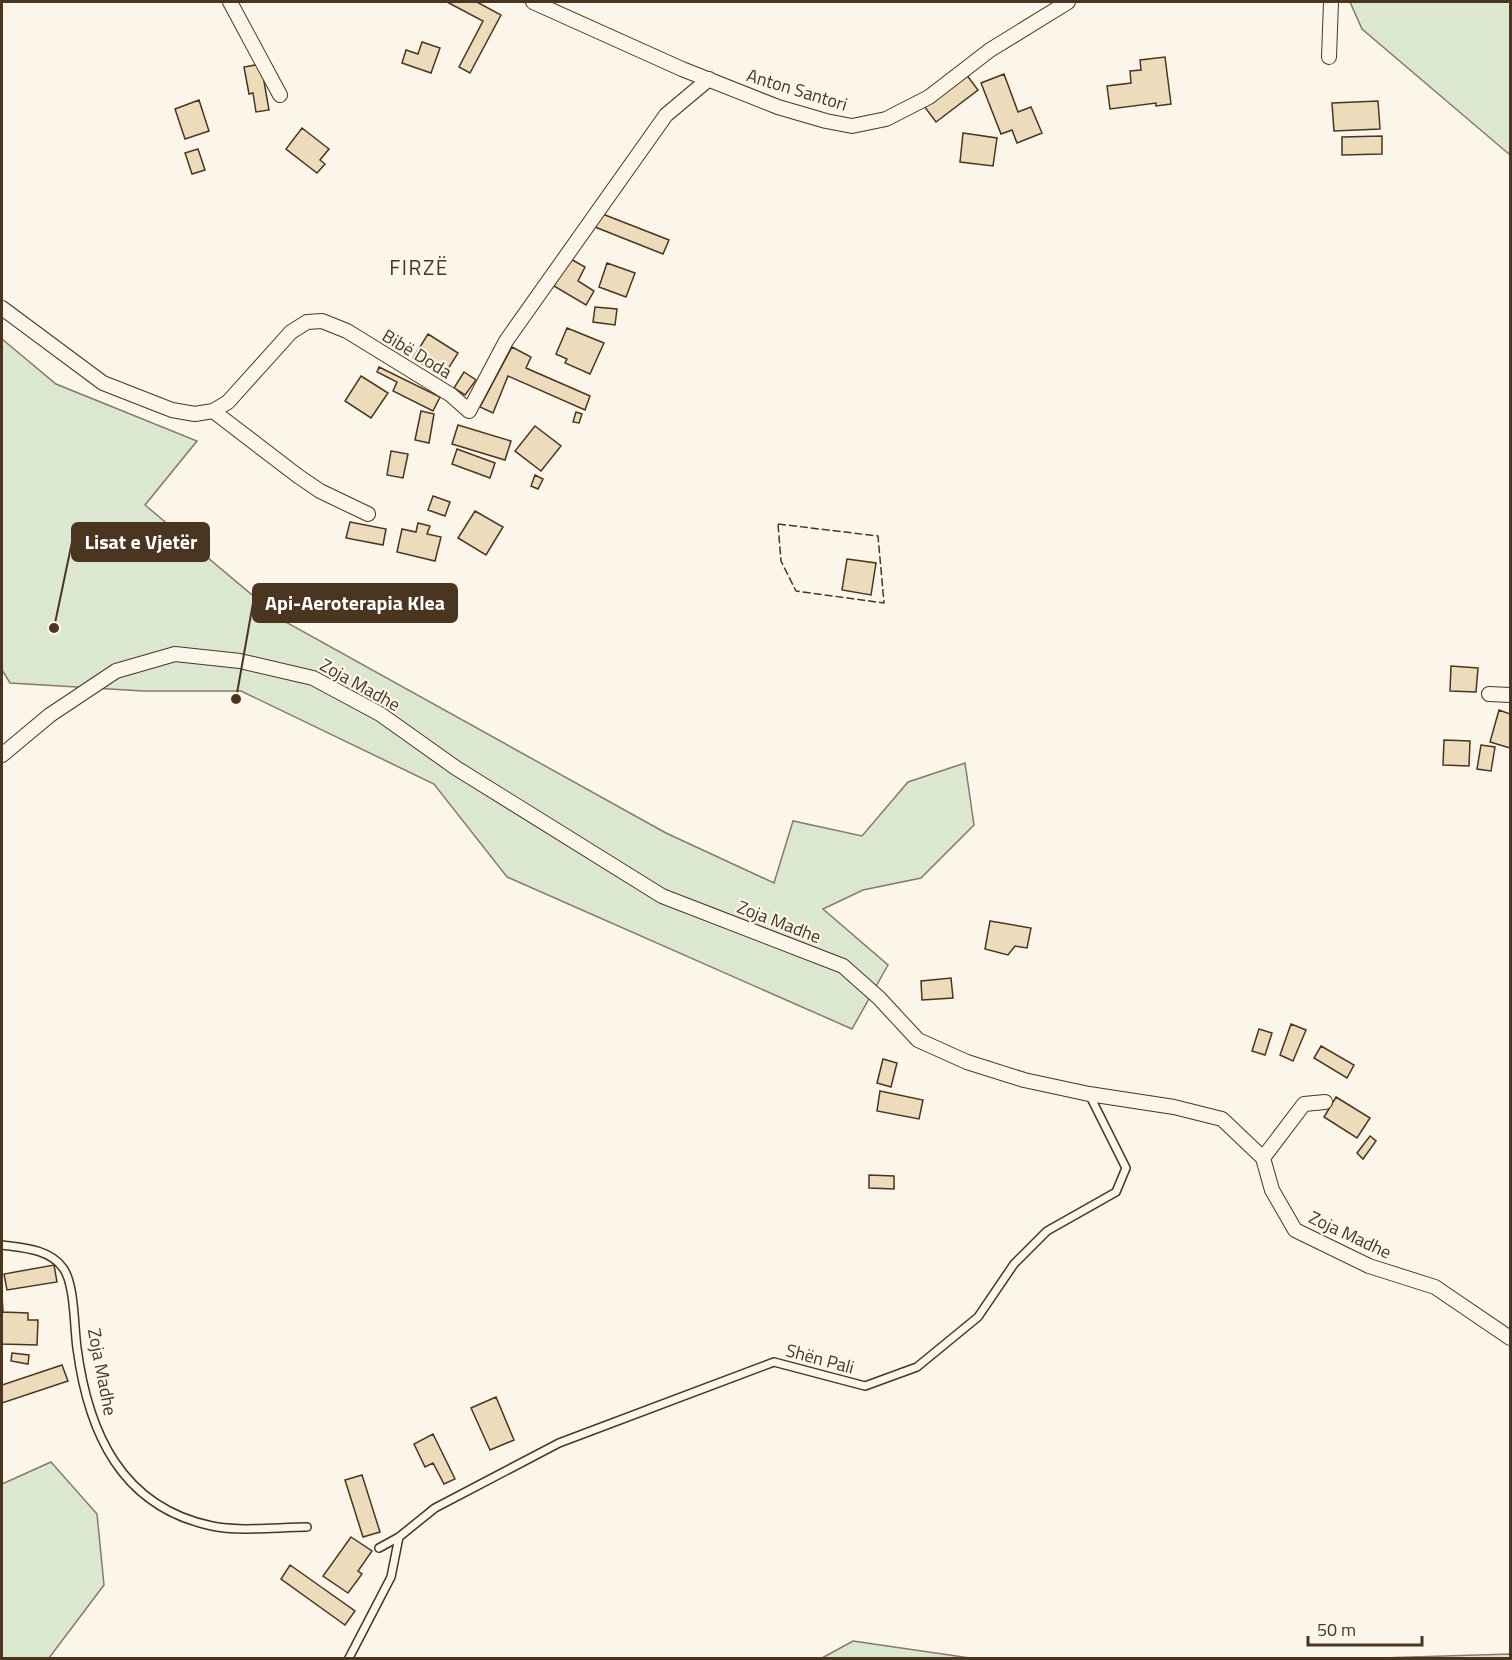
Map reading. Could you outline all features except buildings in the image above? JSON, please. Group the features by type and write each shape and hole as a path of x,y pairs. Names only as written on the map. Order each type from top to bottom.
{"street":[{"path":"230,2 280,95"},
{"name":"Anton Santori","path":"533,2 778,107 826,122 852,126 886,119 929,97 990,50 1068,2"},
{"path":"1329,57 1331,2"},
{"name":"Bibë Doda","path":"213,411 228,402 291,332 307,322 322,321 346,331 451,395 469,411 506,341 666,115 709,79"},
{"path":"2,308 103,383 172,410 195,414 213,411 305,481 368,514"},
{"name":"Zoja Madhe","path":"2,755 50,715 116,671 175,654 240,661 313,678 380,714 456,768 662,896 843,966 879,998 918,1040 967,1062 1024,1080 1089,1094 1174,1107 1222,1119 1263,1158 1272,1190 1295,1230 1369,1266 1434,1287 1510,1338"},
{"path":"1489,694 1510,695"},
{"path":"1263,1158 1304,1104 1325,1102"}],"lane":[{"name":"Shën Pali","path":"379,1548 399,1537 435,1508 559,1443 774,1362 865,1386 917,1367 978,1317 1014,1264 1047,1231 1116,1192 1126,1168 1089,1094"},
{"name":"Zoja Madhe","path":"2,1245 48,1254 64,1269 70,1288 85,1398 96,1431 112,1459 139,1492 166,1511 213,1526 307,1527"},
{"path":"349,1659 391,1577 399,1537"}],"green space":[{"path":"1350,2 1510,2 1510,155 1362,29"},
{"path":"2,339 56,384 197,441 145,505 282,620 666,833 774,883 793,821 862,836 908,782 965,763 974,825 921,878 863,890 823,909 888,965 852,1029 507,877 434,784 241,691 143,691 10,683 2,670"},
{"path":"51,1462 97,1514 104,1585 49,1658 2,1658 2,1484"},
{"path":"853,1641 970,1658 822,1658"},
{"path":"1510,1654 1510,1658 1379,1658"}],"fence":[{"path":"778,524 878,536 884,603 796,591 781,561 778,524"}],"place":[{"name":"Lisat e Vjetër","path":"54,628"},
{"name":"Api-Aeroterapia Klea","path":"236,699"}],"district":[{"name":"FIRZË","path":"419,268"}]}
